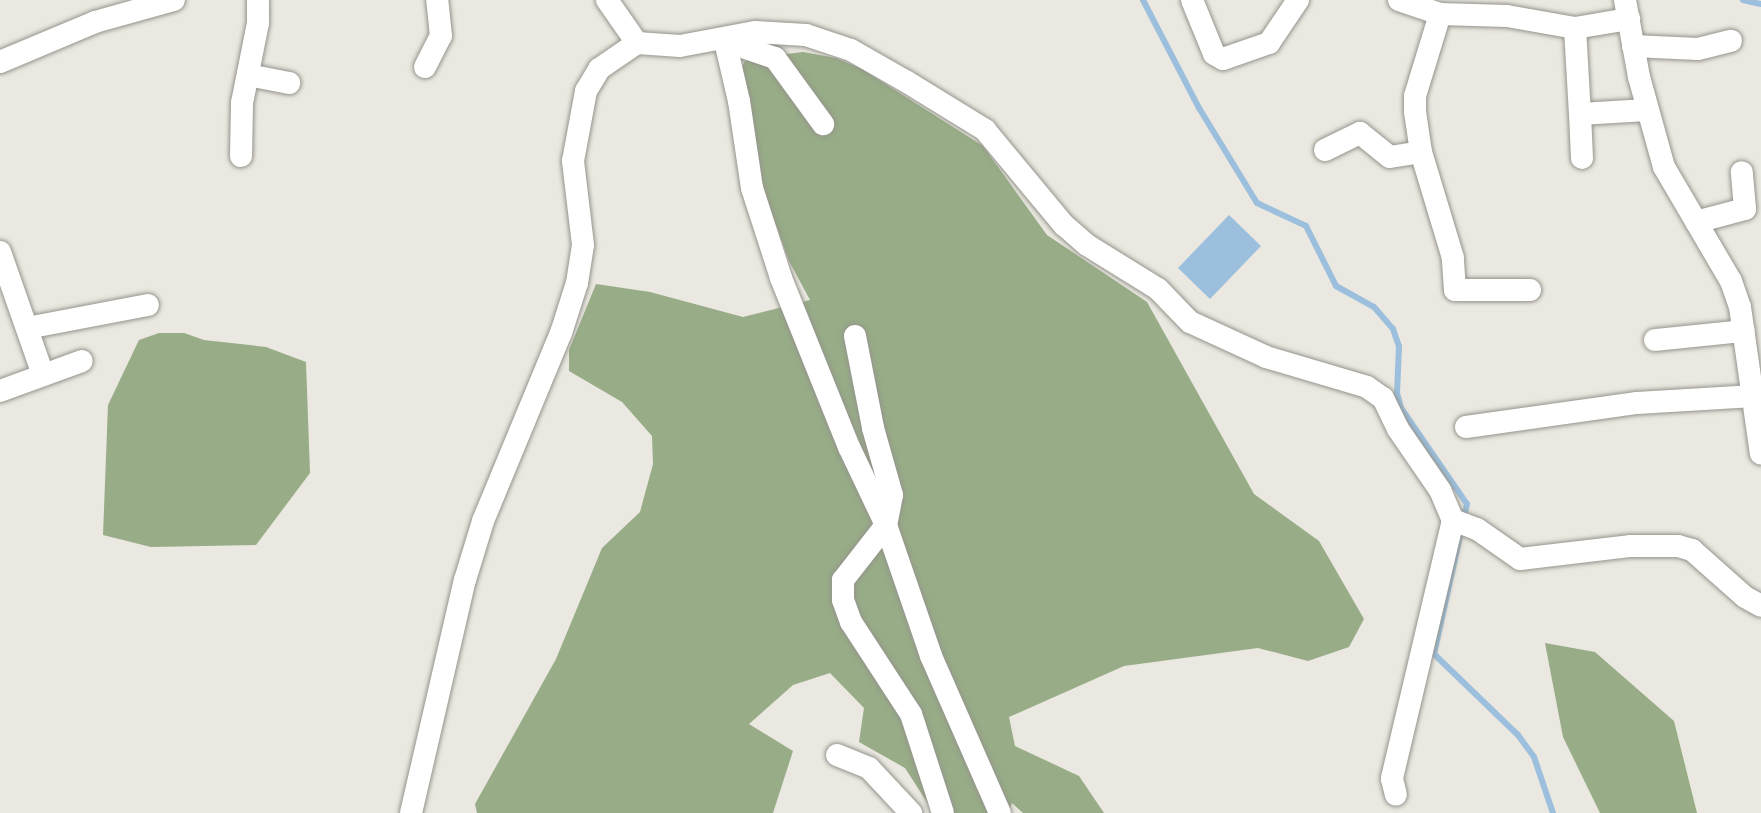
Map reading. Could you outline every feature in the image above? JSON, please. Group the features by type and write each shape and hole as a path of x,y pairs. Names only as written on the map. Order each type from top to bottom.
{"street":[{"path":"0,62 95,22 174,0"},
{"path":"241,156 242,103 258,23 258,0"},
{"path":"425,67 441,36 437,0"},
{"path":"608,0 637,43"},
{"path":"1192,0 1214,54 1223,58 1269,43 1298,0"},
{"path":"1399,0 1440,14 1507,16 1575,28 1627,10 1647,110 1664,167 1731,281 1744,331 1761,454"},
{"path":"1440,14 1415,96 1421,152 1453,258 1455,300 1530,290"},
{"path":"1575,28 1581,158"},
{"path":"411,813 465,580 483,521 561,333 577,283 583,245 573,161 586,91 599,69 637,43 680,46 725,41 754,32 806,35 851,50 985,130 1064,225 1088,245 1158,289 1190,322 1266,357 1367,387 1383,398 1398,429 1440,490 1453,520 1392,779 1396,795"},
{"path":"725,41 775,58 824,124"},
{"path":"725,41 740,101 752,188 777,266 849,447 886,525 931,656 1000,813"},
{"path":"1634,46 1698,50 1731,41"},
{"path":"248,75 289,83"},
{"path":"1580,114 1647,110"},
{"path":"1325,150 1360,133 1390,157 1421,152"},
{"path":"1696,222 1745,209 1742,172"},
{"path":"0,252 43,375"},
{"path":"27,328 148,305"},
{"path":"1654,340 1744,331"},
{"path":"855,336 873,428 892,495 886,525 843,580 843,600 851,622 911,714 943,813"},
{"path":"0,391 82,361"},
{"path":"1466,427 1637,403 1754,396"},
{"path":"1453,520 1478,529 1520,559 1631,546 1677,546 1692,550 1731,587 1761,606"},
{"path":"837,754 869,768 911,813"}],"green space":[{"path":"803,52 836,58 862,69 983,146 1047,235 1147,302 1254,494 1319,541 1364,619 1349,647 1308,661 1258,648 1124,666 1009,717 1015,746 1079,776 1104,813 1023,813 1012,803 1008,813 934,813 905,768 859,742 864,708 830,673 793,685 749,724 793,751 773,813 477,813 475,804 556,659 602,548 640,512 653,464 652,436 622,402 569,371 569,350 596,284 650,292 743,317 810,300 789,261 754,164 739,73 746,59"},
{"path":"159,333 184,333 204,340 266,347 306,362 310,473 256,545 151,547 103,535 108,405 139,340"},
{"path":"1545,643 1595,652 1674,721 1697,813 1600,813 1563,737"}],"water":[{"path":"1229,215 1261,246 1210,299 1178,268"}],"waterway":[{"path":"1143,0 1199,108 1257,203 1306,226 1336,286 1374,307 1393,329 1399,346 1397,393 1401,408 1467,504 1434,654 1518,735 1534,757 1553,813"},
{"path":"1743,0 1761,4"}]}
